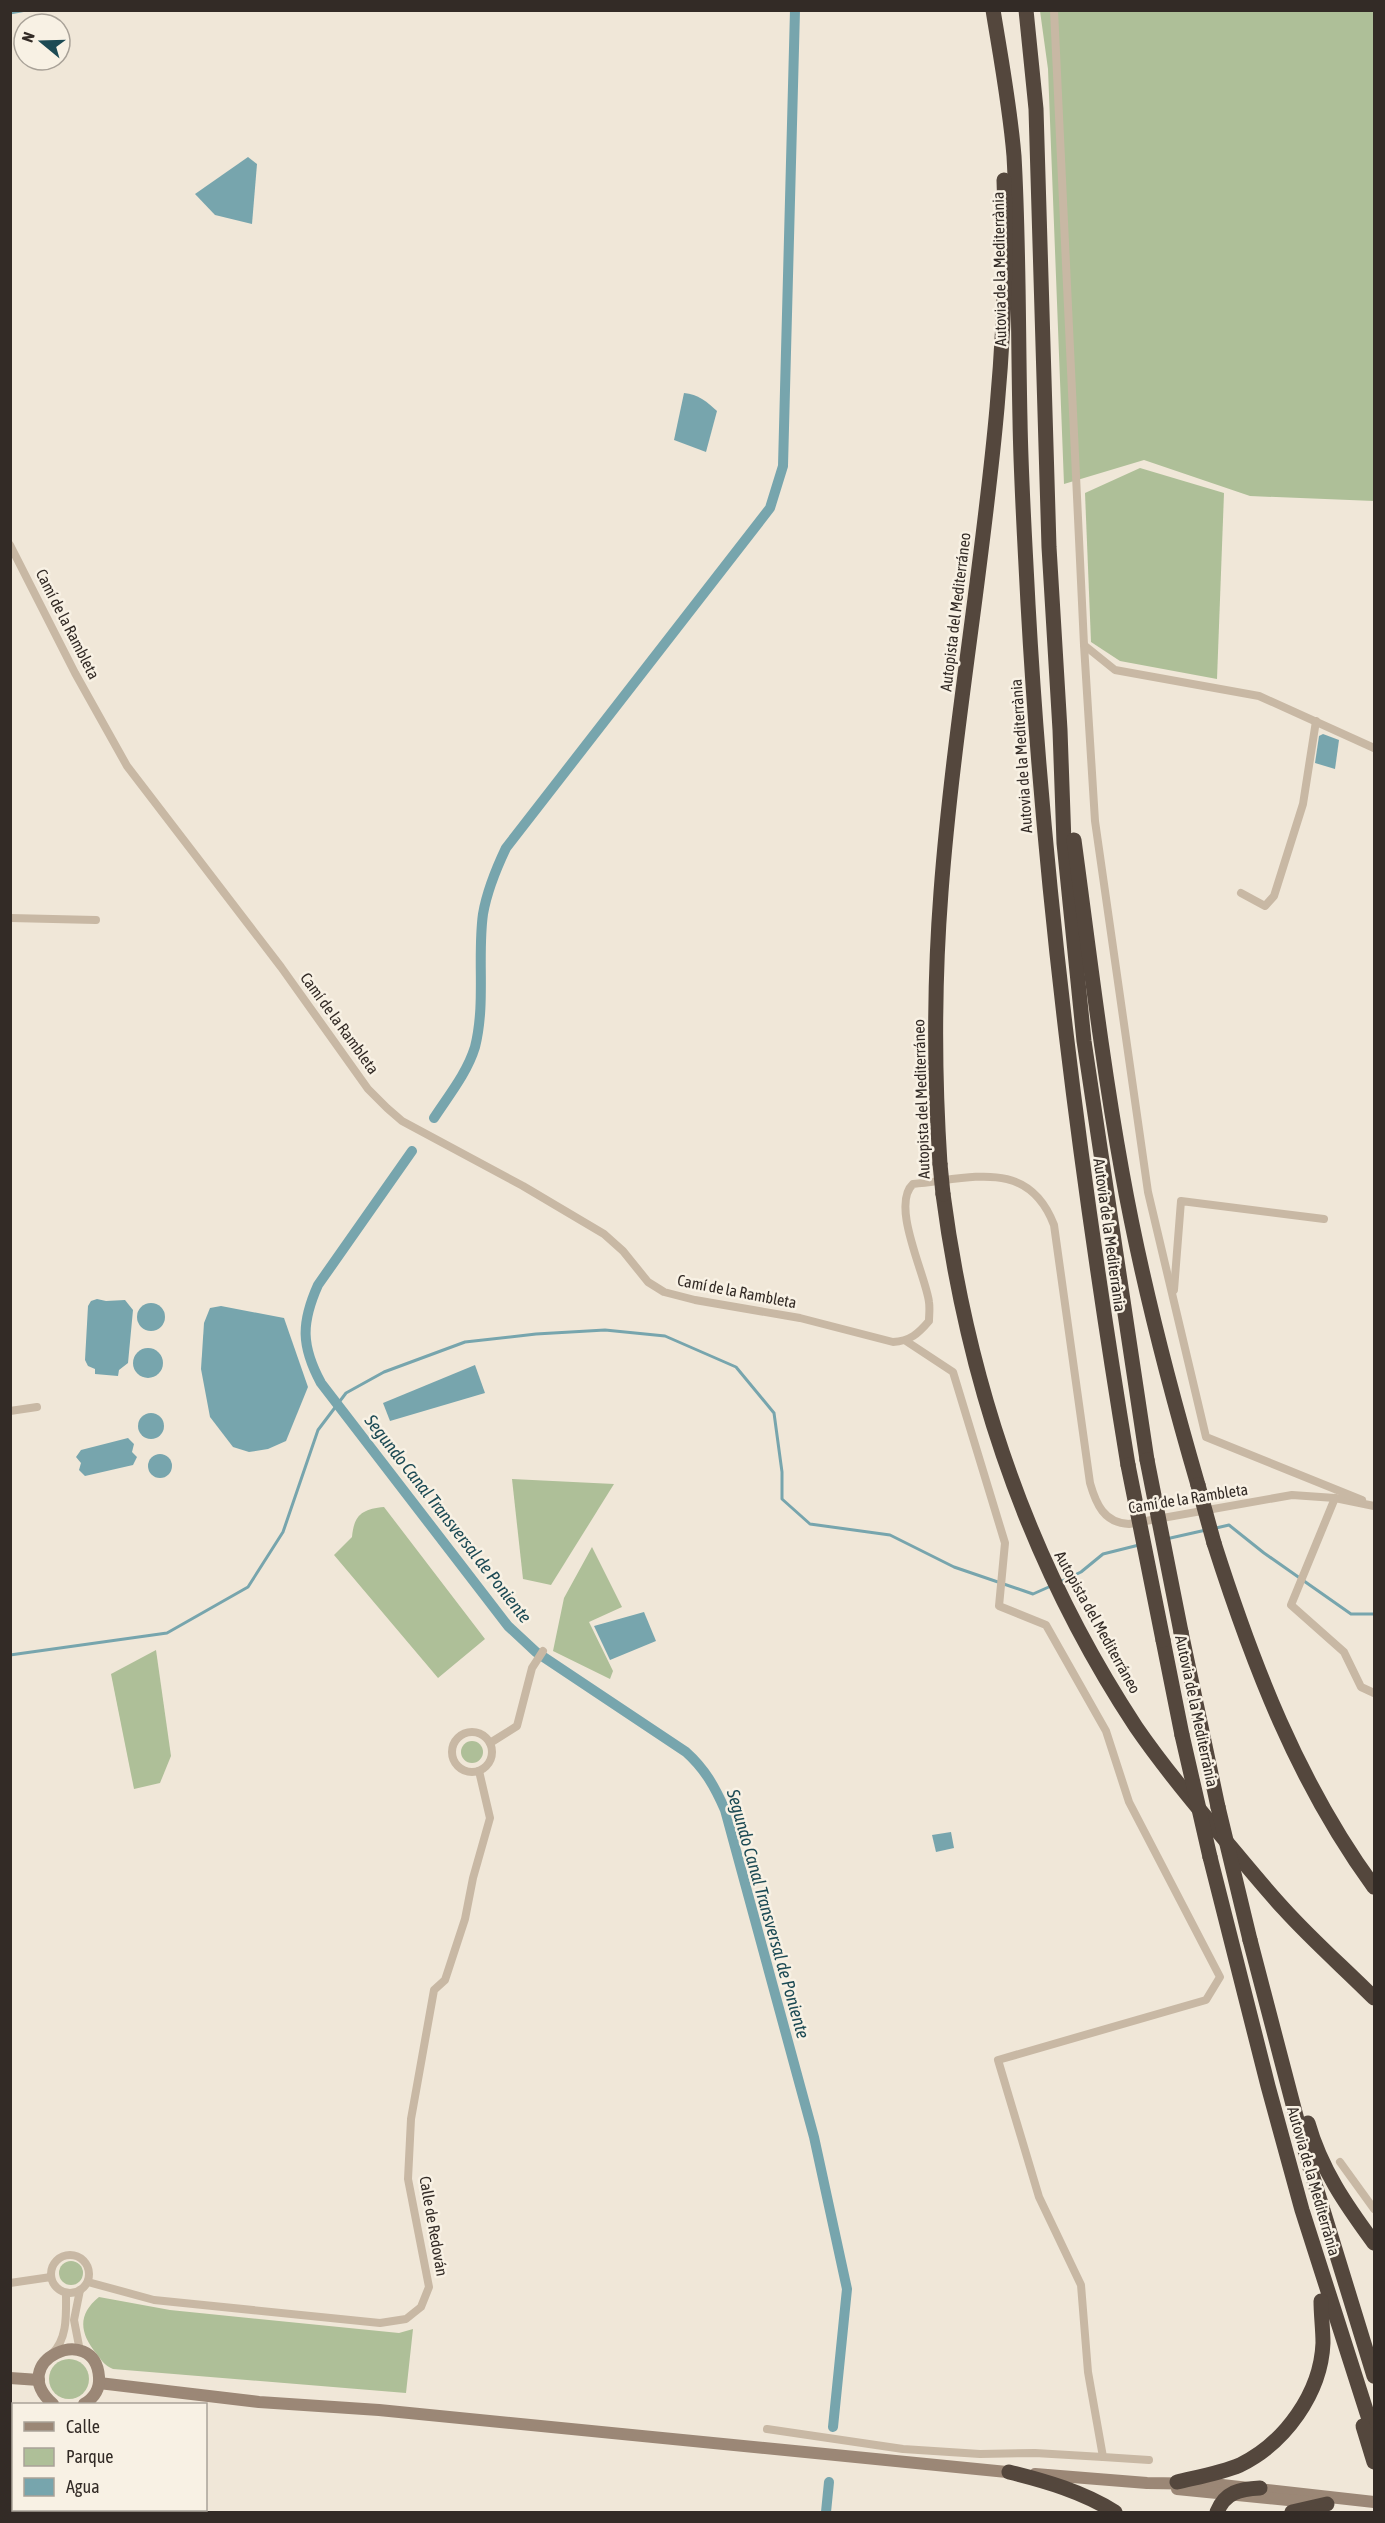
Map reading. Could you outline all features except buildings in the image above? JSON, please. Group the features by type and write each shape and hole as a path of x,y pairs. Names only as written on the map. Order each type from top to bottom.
{"highway":[{"name":"Autovia de la Mediterrània","path":"993,10 1014,154 1020,424 1028,604 1038,751 1052,915 1095,1265 1128,1465 1182,1735 1210,1857 1302,2210 1374,2434"},
{"name":"Autovia de la Mediterrània","path":"1026,10 1036,109 1048,547 1060,730 1064,843 1084,1041 1147,1460 1218,1807 1250,1941 1307,2158 1374,2376"},
{"name":"Autopista del Mediterráneo","path":"1003,72 1004,268 1000,360 983,528 950,799 939,923 935,1007 935,1083 940,1164 963,1316 985,1404 1009,1474 1043,1560 1094,1658 1136,1727 1175,1781 1285,1910 1374,1998"},
{"path":"1060,730 1103,1057 1122,1173 1174,1402 1236,1612 1286,1739 1322,1806 1374,1887"},
{"path":"1277,2042 1290,2060 1309,2128 1324,2169 1374,2242"},
{"path":"1302,2210 1303,2237 1321,2301 1374,2462"},
{"path":"1177,2482 1239,2465 1261,2452 1293,2421 1310,2392 1320,2364 1323,2343 1321,2301"},
{"path":"1009,2472 1046,2481 1115,2512"},
{"path":"1217,2512 1223,2501 1237,2490 1260,2488"},
{"path":"1292,2512 1327,2504"}],"street":[{"path":"1054,10 1084,645 1095,821 1148,1192 1206,1437 1374,1505"},
{"name":"Camí de la Rambleta","path":"10,545 75,673 127,766 281,967 368,1089 402,1121 523,1186 604,1234 623,1251 648,1282 664,1292 695,1300 800,1318 893,1342 906,1341 920,1333 929,1322 929,1301 917,1266 907,1220 906,1198 909,1187 913,1184 995,1176 1011,1179 1031,1189 1046,1205 1054,1225 1090,1483 1096,1505 1108,1517 1119,1524 1129,1524 1292,1495 1335,1498 1374,1505"},
{"path":"1084,645 1115,670 1259,696 1374,748"},
{"path":"1241,893 1266,906 1274,896 1303,804 1316,721"},
{"path":"10,918 96,920"},
{"path":"1173,1300 1181,1201 1324,1219"},
{"path":"906,1341 953,1372 1005,1543 999,1606 1046,1625 1106,1731 1129,1802 1220,1977 1206,2000 998,2060 1039,2197 1081,2284 1088,2372 1103,2457"},
{"path":"10,1411 37,1407"},
{"path":"1335,1498 1291,1605 1344,1652 1361,1687 1374,1693"},
{"path":"489,1743 517,1726 532,1668 543,1651"},
{"path":"468,1733 480,1734 489,1743 492,1749 489,1762 479,1771 472,1772 458,1766 454,1760 454,1746 462,1736 468,1733"},
{"name":"Calle de Redován","path":"88,2282 154,2300 380,2322 406,2319 421,2307 429,2287 408,2179 411,2119 434,1990 445,1980 465,1919 473,1878 490,1818 479,1771"},
{"path":"1340,2162 1374,2209"},
{"path":"63,2256 76,2256 87,2264 88,2282 80,2290 66,2293 53,2283 51,2277 53,2266 63,2256"},
{"path":"10,2283 51,2277"},
{"path":"80,2290 74,2320 80,2351"},
{"path":"52,2403 41,2390 39,2380 45,2361 61,2345 66,2316 66,2293"},
{"path":"52,2354 61,2350 80,2351 95,2363 99,2383 96,2392 85,2403"},
{"path":"10,2378 39,2380"},
{"path":"99,2383 259,2402 402,2412 1009,2472 1147,2483 1177,2482 1260,2488 1374,2504"},
{"path":"767,2429 903,2449 980,2454 1035,2453 1149,2460"},
{"path":"1147,2483 1168,2488 1327,2504 1374,2504"}],"green space":[{"path":"1040,11 1374,11 1374,501 1250,496 1144,460 1064,484 1048,69"},
{"path":"1140,468 1224,493 1217,679 1120,661 1091,642 1085,493"},
{"path":"512,1479 614,1484 551,1585 523,1579"},
{"path":"384,1507 485,1639 438,1678 334,1555 352,1537 360,1514 370,1509"},
{"path":"592,1547 622,1607 589,1622 613,1671 610,1679 553,1651 564,1598"},
{"path":"156,1650 171,1756 160,1783 134,1789 111,1674"},
{"path":"472,1741 480,1744 483,1752 480,1760 472,1763 464,1760 461,1752 464,1744"},
{"path":"71,2261 80,2264 83,2273 80,2282 71,2285 62,2282 59,2273 62,2264"},
{"path":"99,2297 170,2310 399,2333 413,2329 406,2393 113,2369 105,2364 90,2345 84,2331 84,2317 87,2310"},
{"path":"69,2359 77,2360 83,2365 88,2371 88,2387 83,2393 77,2398 69,2399 61,2398 55,2393 50,2387 49,2379 50,2371 55,2365 61,2360"}],"water":[{"path":"248,157 257,164 252,224 215,215 195,194"},
{"path":"684,393 698,397 717,411 706,452 674,440"},
{"path":"1323,734 1339,740 1335,769 1315,763 1319,736"},
{"path":"97,1299 125,1300 133,1310 128,1363 119,1370 118,1376 95,1374 95,1369 88,1366 85,1360 88,1306 91,1301"},
{"path":"151,1303 161,1307 165,1317 161,1327 151,1331 141,1327 137,1317 141,1307"},
{"path":"221,1306 284,1318 308,1387 286,1441 268,1449 249,1452 233,1447 210,1417 201,1369 204,1323 210,1308"},
{"path":"148,1348 154,1349 162,1357 162,1369 154,1377 148,1378 142,1377 134,1369 133,1363 134,1357 142,1349"},
{"path":"475,1365 485,1393 390,1421 383,1403"},
{"path":"151,1413 160,1417 164,1426 160,1435 151,1439 142,1435 138,1426 142,1417"},
{"path":"128,1438 134,1444 132,1452 137,1457 133,1465 85,1476 79,1470 81,1463 76,1457 81,1450"},
{"path":"155,1454 165,1454 172,1461 172,1471 165,1478 155,1478 148,1471 148,1461"},
{"path":"644,1612 656,1641 610,1660 594,1626"},
{"path":"951,1832 954,1848 936,1852 932,1835"}],"waterway":[{"path":"10,13 26,10"},
{"path":"434,1118 462,1075 475,1047 480,1014 483,914 492,880 506,848 770,508 783,466 795,10"},
{"name":"Segundo Canal Transversal de Poniente","path":"412,1151 318,1285 306,1323 307,1346 314,1370 321,1383 508,1626 536,1652 686,1752 709,1779 725,1810 814,2137 847,2289 833,2427"},
{"path":"10,1655 167,1633 248,1587 283,1532 318,1430 346,1393 384,1372 465,1342 536,1334 605,1330 665,1336 736,1367 774,1413 782,1472 782,1499 810,1524 890,1535 954,1567 1033,1594 1051,1586"},
{"path":"1216,1528 1229,1525 1264,1553 1351,1614 1374,1614"},
{"path":"1166,1539 1206,1530"},
{"path":"1060,1582 1081,1572 1103,1554 1139,1545"},
{"name":"Segundo Canal Transversal de Poniente","path":"826,2512 829,2482"}]}
